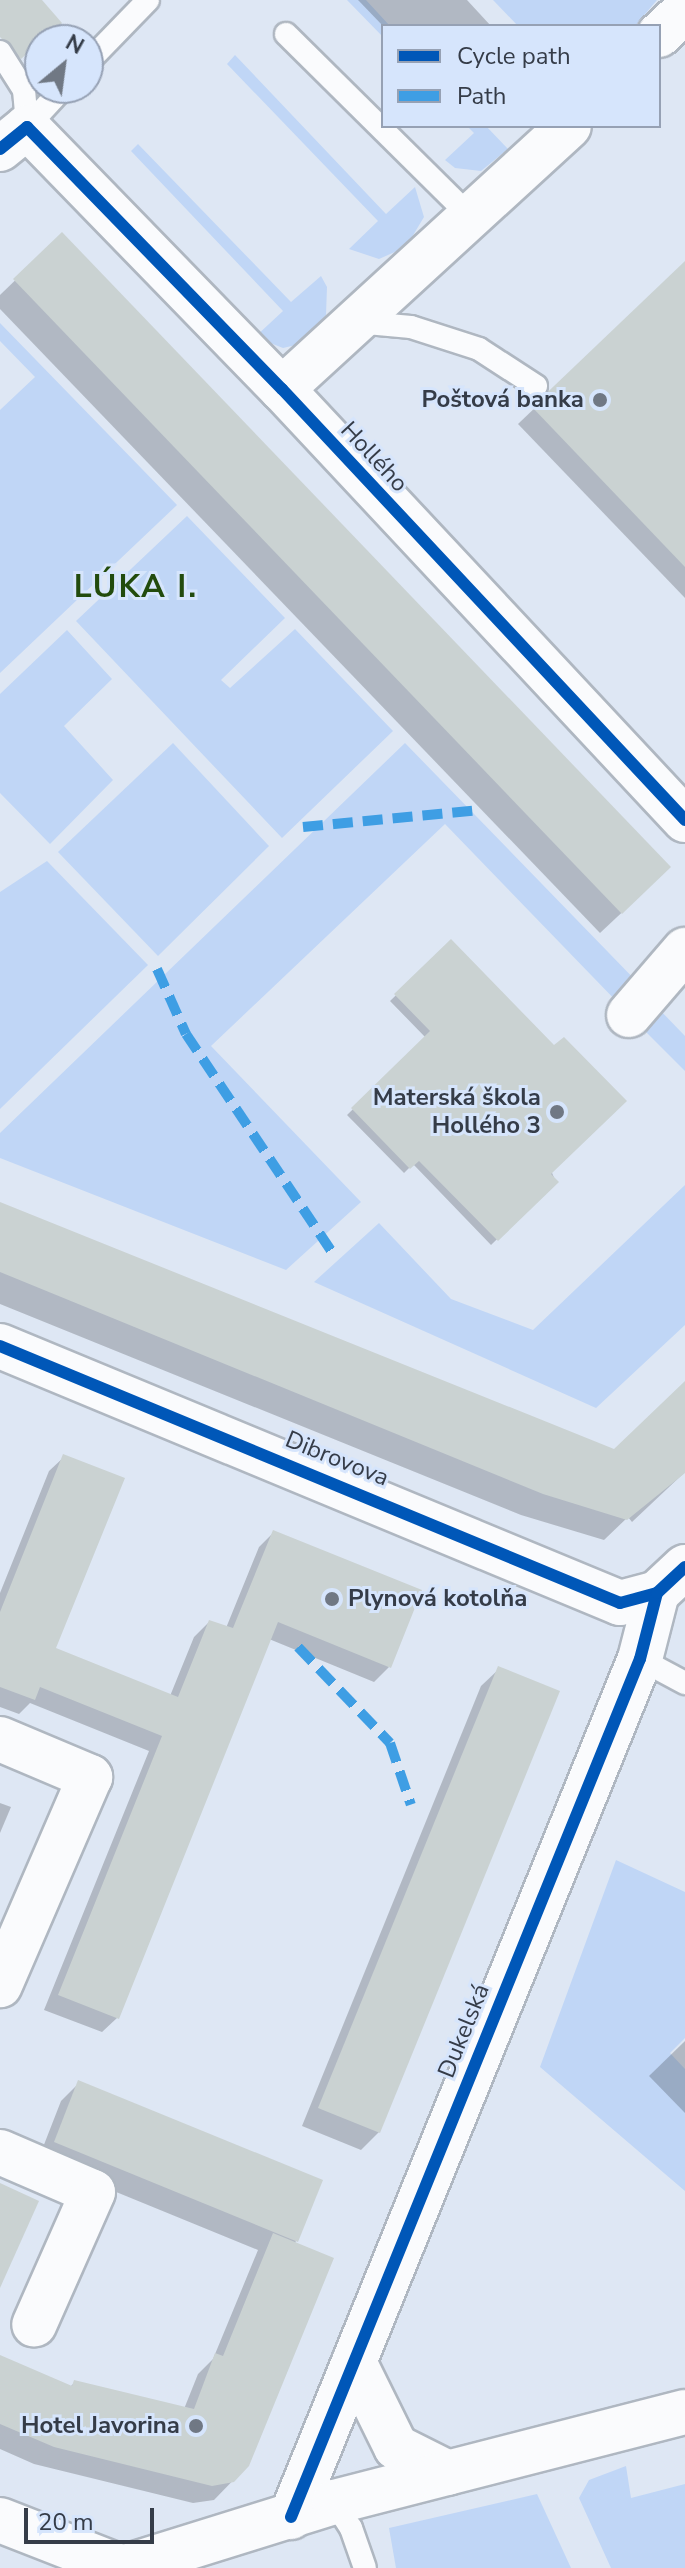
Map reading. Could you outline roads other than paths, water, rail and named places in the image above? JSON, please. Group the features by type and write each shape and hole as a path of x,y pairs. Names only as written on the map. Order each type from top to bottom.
{"street":[{"path":"661,33 685,11"},
{"path":"282,389 567,128"},
{"name":"Hollého","path":"13,138 282,389 685,820"},
{"path":"629,1015 685,950"},
{"name":"Dibrovova","path":"0,1346 620,1603 671,1580"},
{"name":"Dukelská","path":"291,2517 671,1580"},
{"path":"0,1739 90,1777 0,1985"},
{"path":"0,2152 93,2192 34,2325"},
{"path":"354,2362 396,2447 448,2473"},
{"path":"0,2520 123,2568 334,2502 685,2412"}],"lane":[{"path":"104,45 148,0"},
{"path":"286,34 471,217"},
{"path":"0,52 24,90 13,138"},
{"path":"13,138 47,104"},
{"path":"355,322 411,327 479,349 536,386"},
{"path":"640,1659 685,1683"},
{"path":"334,2502 351,2528 365,2568"}],"place":[{"name":"Poštová banka","path":"600,400"},
{"name":"Materská škola Hollého 3","path":"557,1112"},
{"name":"Plynová kotolňa","path":"332,1599"},
{"name":"Hotel Javorina","path":"196,2426"}],"district":[{"name":"LÚKA I.","path":"136,587"}]}
